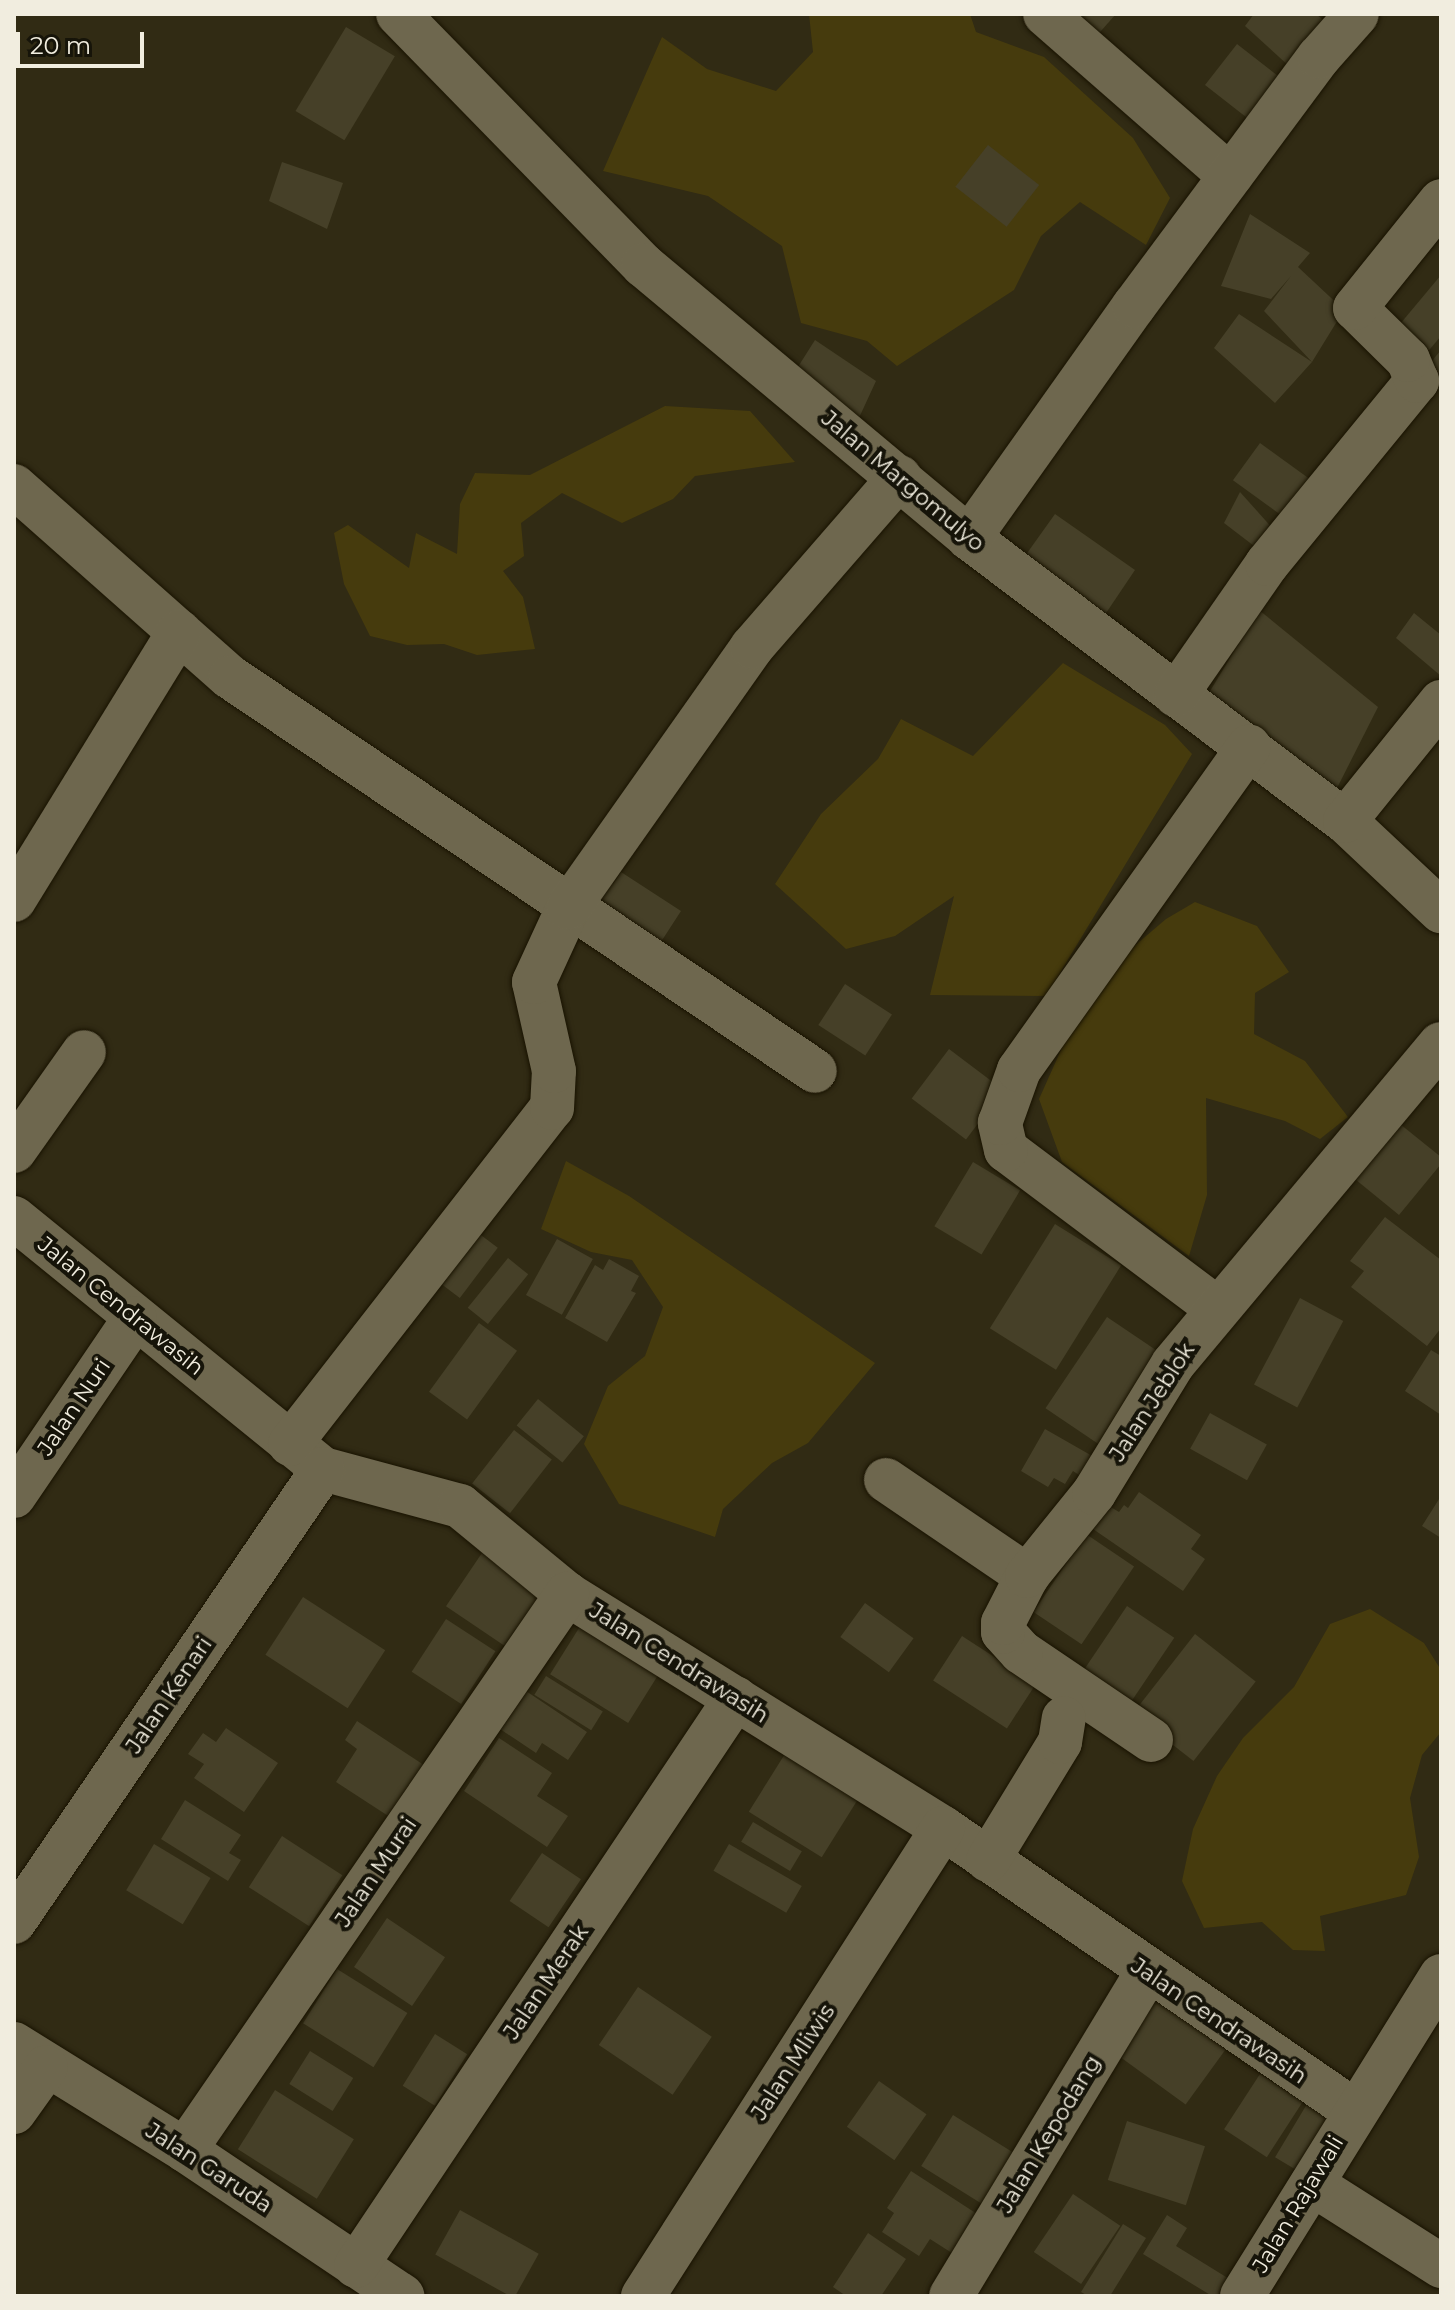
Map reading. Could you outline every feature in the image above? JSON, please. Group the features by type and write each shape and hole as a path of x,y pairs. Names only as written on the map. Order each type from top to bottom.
{"street":[{"name":"Jalan Margomulyo","path":"398,14 643,265 900,477 969,538 1345,821 1441,911"},
{"path":"1045,14 1230,176"},
{"path":"969,538 1230,176 1357,14"},
{"path":"1176,695 1267,564 1429,392 1415,368 1355,308 1366,288 1441,201"},
{"name":"Jalan Kenari","path":"14,1922 307,1457 552,1108 554,1071 534,982 568,908 752,647 900,477"},
{"path":"14,486 230,677 568,908 815,1071"},
{"path":"14,900 179,632"},
{"path":"1345,821 1441,702"},
{"path":"1218,1309 1006,1150 1000,1123 1019,1070 1249,746"},
{"name":"Jalan Jeblok","path":"1151,1740 1008,1639 1003,1623 1027,1576 1094,1493 1145,1405 1218,1309 1441,1044"},
{"path":"14,1151 84,1052"},
{"name":"Jalan Cendrawasih","path":"14,1218 307,1457 460,1506 567,1594 943,1828 1147,1973 1354,2111"},
{"name":"Jalan Nuri","path":"14,1496 135,1318"},
{"path":"886,1480 1027,1576"},
{"name":"Jalan Murai","path":"185,2150 567,1594"},
{"name":"Jalan Merak","path":"356,2266 736,1698"},
{"path":"988,1860 1060,1742 1064,1718"},
{"name":"Jalan Mliwis","path":"643,2296 943,1828"},
{"name":"Jalan Kepodang","path":"951,2296 1147,1973"},
{"name":"Jalan Rajawali","path":"1242,2296 1354,2111 1441,1976"},
{"path":"14,2112 30,2056"},
{"name":"Jalan Garuda","path":"30,2056 185,2150 402,2296"},
{"path":"1312,2184 1441,2266"}],"shaded area":[{"path":"809,14 970,14 976,32 1044,57 1133,138 1170,198 1146,245 1080,202 1041,236 1014,290 897,366 867,341 801,323 782,246 708,196 603,171 662,37 707,69 776,91 813,52"},
{"path":"665,406 750,411 795,462 695,476 673,499 622,523 562,493 521,523 524,556 503,571 523,597 535,649 477,655 444,644 407,645 370,636 344,584 334,533 348,525 409,568 416,533 457,554 460,504 475,473 530,475"},
{"path":"1063,663 1165,725 1192,754 1046,996 930,995 954,896 895,936 846,949 775,884 821,814 878,759 901,719 973,756"},
{"path":"1195,902 1257,926 1289,972 1255,993 1254,1034 1305,1061 1348,1117 1320,1139 1285,1121 1206,1098 1207,1195 1189,1256 1062,1162 1039,1099 1091,983 1166,919"},
{"path":"566,1161 629,1196 875,1363 808,1443 772,1463 723,1509 715,1537 619,1504 584,1444 608,1386 645,1356 663,1307 632,1260 591,1252 541,1229"},
{"path":"1370,1609 1424,1643 1441,1670 1441,1732 1422,1755 1410,1798 1419,1857 1406,1895 1320,1916 1325,1951 1293,1950 1262,1922 1204,1928 1182,1881 1193,1829 1217,1776 1243,1738 1294,1687 1330,1624"}],"building":[{"path":"1065,14 1116,14 1093,40"},
{"path":"1254,14 1316,14 1328,24 1290,67 1245,26"},
{"path":"346,27 395,56 344,140 296,111"},
{"path":"1237,44 1288,84 1256,125 1205,85"},
{"path":"988,145 1039,185 1007,227 955,187"},
{"path":"282,162 343,183 327,229 269,201"},
{"path":"1250,214 1310,253 1298,267 1344,310 1312,362 1264,311 1291,276 1271,299 1221,286"},
{"path":"1441,275 1441,336 1420,361 1390,336"},
{"path":"1239,314 1312,362 1275,403 1214,348"},
{"path":"815,340 876,381 858,420 796,370"},
{"path":"1441,350 1441,391 1421,374"},
{"path":"1260,443 1312,481 1285,518 1233,480"},
{"path":"1240,492 1275,531 1258,549 1224,523"},
{"path":"1055,514 1135,570 1102,619 1025,556"},
{"path":"1259,610 1378,707 1334,794 1201,706"},
{"path":"1414,613 1441,635 1441,676 1396,638"},
{"path":"621,872 681,911 657,948 585,900 600,877 613,884"},
{"path":"845,984 892,1014 865,1056 818,1025"},
{"path":"949,1049 1003,1090 966,1139 912,1099"},
{"path":"1395,1120 1441,1157 1441,1164 1399,1215 1350,1175"},
{"path":"973,1162 1020,1190 982,1255 934,1226"},
{"path":"1385,1217 1441,1260 1441,1328 1427,1346 1351,1287 1364,1271 1350,1261"},
{"path":"465,1223 498,1248 460,1298 427,1273"},
{"path":"1055,1224 1121,1265 1056,1370 990,1328"},
{"path":"557,1239 593,1259 562,1315 526,1295"},
{"path":"508,1258 528,1274 488,1324 468,1308"},
{"path":"609,1259 639,1276 631,1291 636,1293 607,1342 565,1318 595,1265 603,1270"},
{"path":"1300,1298 1343,1321 1297,1408 1254,1385"},
{"path":"1107,1317 1166,1357 1104,1448 1045,1408"},
{"path":"479,1323 517,1351 467,1419 429,1392"},
{"path":"1431,1350 1441,1356 1441,1415 1405,1391"},
{"path":"538,1399 584,1436 562,1463 517,1425"},
{"path":"1210,1413 1267,1445 1247,1480 1190,1449"},
{"path":"1045,1429 1094,1457 1082,1477 1073,1471 1065,1484 1054,1478 1048,1487 1021,1471"},
{"path":"514,1430 552,1460 510,1513 472,1484"},
{"path":"1139,1492 1201,1535 1191,1549 1205,1559 1183,1591 1093,1529 1109,1506 1119,1512 1124,1505 1128,1508"},
{"path":"1441,1496 1441,1538 1422,1526"},
{"path":"1086,1534 1134,1566 1082,1644 1033,1612"},
{"path":"484,1550 551,1595 513,1652 446,1606"},
{"path":"303,1597 385,1650 348,1708 265,1655"},
{"path":"865,1603 914,1638 889,1672 840,1637"},
{"path":"1127,1606 1174,1638 1125,1711 1078,1679"},
{"path":"446,1619 495,1651 461,1704 412,1672"},
{"path":"584,1620 662,1669 628,1723 550,1674"},
{"path":"1195,1634 1256,1681 1193,1761 1133,1714"},
{"path":"962,1636 1036,1684 1007,1728 933,1680"},
{"path":"546,1676 603,1712 591,1730 534,1695"},
{"path":"526,1691 587,1732 568,1760 542,1743 536,1753 500,1729"},
{"path":"357,1721 433,1771 399,1823 336,1782 357,1749 345,1740"},
{"path":"226,1728 278,1763 244,1812 194,1778 204,1764 188,1754 203,1733 216,1742"},
{"path":"499,1738 552,1773 537,1796 568,1816 547,1847 464,1791"},
{"path":"788,1749 861,1795 822,1857 749,1812"},
{"path":"185,1800 241,1835 229,1853 241,1860 228,1881 161,1839"},
{"path":"753,1822 802,1851 790,1871 741,1842"},
{"path":"282,1836 342,1875 309,1926 249,1887"},
{"path":"154,1844 211,1878 183,1924 126,1890"},
{"path":"729,1844 802,1886 786,1913 714,1871"},
{"path":"542,1853 581,1879 549,1927 510,1901"},
{"path":"387,1918 445,1957 412,2006 354,1967"},
{"path":"337,1969 407,2013 373,2067 303,2023"},
{"path":"638,1987 712,2037 673,2095 599,2045"},
{"path":"1156,1999 1226,2050 1186,2105 1116,2054"},
{"path":"435,2034 467,2054 435,2106 403,2086"},
{"path":"310,2051 353,2078 333,2111 289,2084"},
{"path":"1260,2074 1303,2102 1267,2157 1224,2129"},
{"path":"879,2081 927,2114 894,2160 847,2127"},
{"path":"275,2090 354,2139 317,2199 238,2149"},
{"path":"1307,2104 1335,2121 1303,2174 1275,2157"},
{"path":"953,2115 1027,2161 995,2212 921,2166"},
{"path":"1127,2121 1205,2146 1186,2205 1108,2180"},
{"path":"911,2171 991,2223 966,2262 930,2239 919,2256 882,2232 894,2213 887,2208"},
{"path":"1073,2194 1120,2226 1081,2284 1034,2252"},
{"path":"460,2210 539,2254 515,2296 510,2296 435,2255"},
{"path":"1167,2215 1187,2228 1176,2246 1239,2285 1232,2296 1212,2296 1143,2254"},
{"path":"1123,2224 1146,2238 1110,2296 1088,2296 1081,2292"},
{"path":"868,2233 906,2259 881,2296 846,2296 833,2287"}]}
